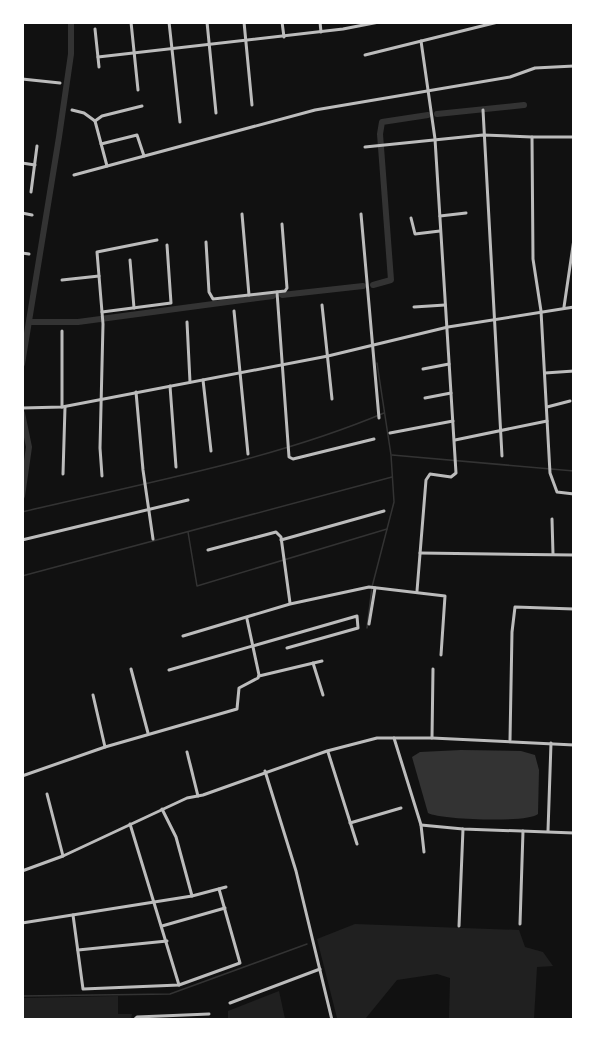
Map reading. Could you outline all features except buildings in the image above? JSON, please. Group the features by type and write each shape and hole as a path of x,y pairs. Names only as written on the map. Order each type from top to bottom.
{"street":[{"path":"131,22 138,90"},
{"path":"169,22 180,122"},
{"path":"207,22 216,113"},
{"path":"244,22 252,105"},
{"path":"282,22 284,37"},
{"path":"320,22 321,32"},
{"path":"98,57 284,37 379,22"},
{"path":"474,22 475,28"},
{"path":"365,55 498,22"},
{"path":"95,29 99,67"},
{"path":"417,591 426,480 433,474 454,476 456,463 435,139 430,89 421,41"},
{"path":"74,175 315,110 510,76 535,68 573,66"},
{"path":"22,79 60,83"},
{"path":"95,121 102,116 142,106"},
{"path":"72,110 84,113 95,121 107,166"},
{"path":"483,110 502,456"},
{"path":"101,144 137,135 144,156"},
{"path":"365,147 483,135 573,137"},
{"path":"532,137 533,259 541,311 549,466 557,492 573,494"},
{"path":"31,192 37,146"},
{"path":"22,163 35,165"},
{"path":"22,213 32,215"},
{"path":"440,216 466,213"},
{"path":"242,214 249,295"},
{"path":"361,214 379,418"},
{"path":"411,218 415,234 440,231"},
{"path":"206,242 208,292 213,299 277,292 287,288 282,224"},
{"path":"564,307 573,239"},
{"path":"102,476 103,324 97,252 157,240"},
{"path":"102,314 171,303 167,245"},
{"path":"22,253 29,254"},
{"path":"130,260 134,308"},
{"path":"62,280 99,276"},
{"path":"277,292 288,450 291,459 374,439"},
{"path":"414,307 445,304"},
{"path":"322,305 332,399"},
{"path":"22,408 63,407 328,356 448,327 573,307"},
{"path":"234,310 248,454"},
{"path":"187,322 190,382"},
{"path":"62,331 63,474"},
{"path":"423,369 449,364"},
{"path":"545,373 573,371"},
{"path":"203,380 211,451"},
{"path":"170,386 176,467"},
{"path":"136,393 145,490 153,539"},
{"path":"425,398 451,393"},
{"path":"547,406 570,401"},
{"path":"390,433 453,421"},
{"path":"454,440 547,421"},
{"path":"22,540 188,500"},
{"path":"281,540 384,511"},
{"path":"552,519 553,554"},
{"path":"208,550 276,532 281,540 290,604"},
{"path":"420,553 573,555"},
{"path":"369,624 372,587"},
{"path":"183,636 247,619 290,604 372,587 445,596 441,655"},
{"path":"510,740 515,607 573,609"},
{"path":"169,670 358,617 358,628 287,648"},
{"path":"247,619 259,676"},
{"path":"22,776 105,747 237,709 239,688 259,676 322,660"},
{"path":"313,663 323,695"},
{"path":"131,669 148,734"},
{"path":"432,738 434,669"},
{"path":"93,695 105,747"},
{"path":"394,738 421,825 424,852"},
{"path":"22,871 63,856 162,809 265,771 370,739 510,740 573,745"},
{"path":"548,832 551,743"},
{"path":"327,751 357,844"},
{"path":"187,752 198,796"},
{"path":"265,771 311,930 332,1020"},
{"path":"47,794 63,856"},
{"path":"350,823 401,808"},
{"path":"162,809 176,837 192,896"},
{"path":"130,824 179,985"},
{"path":"421,825 573,833"},
{"path":"459,926 463,829"},
{"path":"520,924 523,831"},
{"path":"22,923 155,903 226,887"},
{"path":"73,915 83,989 179,985 240,963 219,889"},
{"path":"162,926 225,908"},
{"path":"78,950 167,941"},
{"path":"230,1003 320,969"},
{"path":"134,1020 137,1017 209,1014"}],"shaded area":[{"path":"521,751 535,755 539,770 538,814 519,819 485,819 428,813 412,757 420,752"},
{"path":"355,924 519,930 525,947 543,952 553,966 537,967 534,1019 449,1019 450,978 437,974 397,980 366,1018 337,1018 317,939"},
{"path":"279,991 285,1019 228,1019 228,1011"},
{"path":"118,996 118,1014 132,1014 131,1019 23,1019 23,998"}],"waterway":[{"path":"22,364 71,54 71,22"},
{"path":"437,114 524,105"},
{"path":"373,285 391,280 380,134 382,122 428,115"},
{"path":"282,295 363,286"},
{"path":"30,322 78,322 273,296"},
{"path":"367,628 372,587 394,502 391,455 377,363"},
{"path":"22,413 29,447 22,496"},
{"path":"22,512 251,458 341,430 384,413"},
{"path":"392,455 574,471"},
{"path":"22,576 392,477"},
{"path":"188,532 197,586 387,529"},
{"path":"22,996 170,994 307,944"}]}
